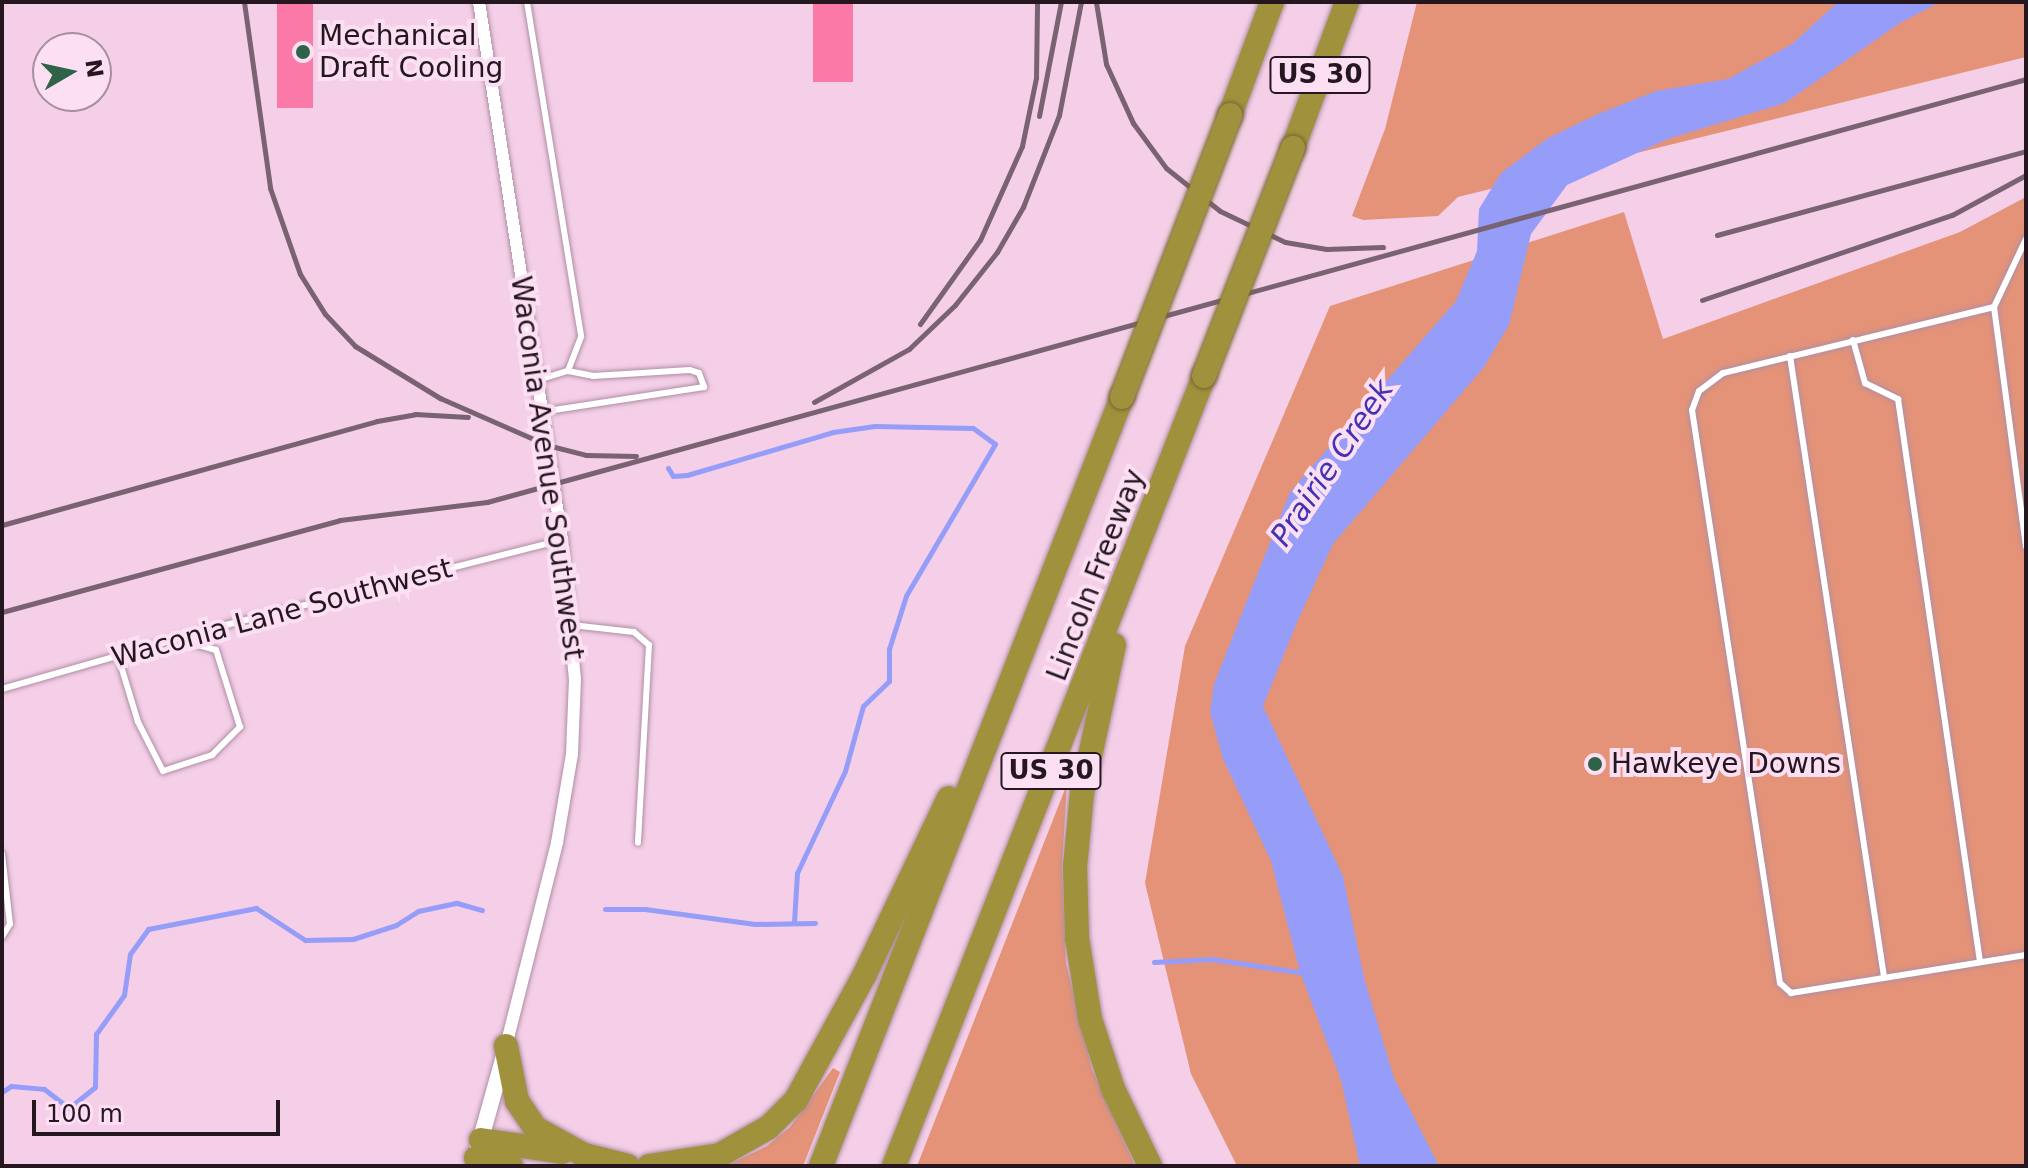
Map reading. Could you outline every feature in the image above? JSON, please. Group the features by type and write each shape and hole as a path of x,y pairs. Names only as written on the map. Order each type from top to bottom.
{"highway":[{"name":"Lincoln Freeway","path":"821,1166 1009,692 1272,2"},
{"name":"Lincoln Freeway","path":"894,1166 1128,578 1347,2"},
{"path":"1128,578 1082,793 1075,867 1077,938 1090,1019 1113,1089 1150,1166"},
{"path":"649,1166 720,1155 769,1127 796,1100 871,962 981,729 1009,692"},
{"path":"506,1046 524,1116 548,1140 584,1155 628,1166"},
{"path":"477,1155 584,1155"},
{"path":"477,1155 511,1166"}],"street":[{"name":"Waconia Avenue Southwest","path":"477,1155 557,843 572,754 572,625 562,540 535,381 479,2"}],"lane":[{"path":"527,2 581,337 575,364 568,371 535,381"},
{"path":"2026,239 1994,307 2023,502 2026,547"},
{"path":"1994,307 1723,373 1699,391 1692,410 1780,983 1791,993 2026,955"},
{"path":"1853,340 1865,383 1898,399 1980,962"},
{"path":"1790,356 1884,977"},
{"path":"541,412 704,387 699,373 690,370 593,376 568,371"},
{"name":"Waconia Lane Southwest","path":"2,689 177,639 562,540"},
{"path":"572,625 634,632 649,645 638,843"},
{"path":"118,656 138,722 163,771 212,755 240,727 216,650 177,639"},
{"path":"2,854 10,924 2,937"}],"shaded area":[{"path":"1417,2 2026,2 2026,57 1458,197 1438,216 1363,220 1352,216 1385,129"},
{"name":"Hawkeye Downs","path":"2026,197 2026,1166 1237,1166 1191,1074 1145,883 1185,646 1330,306 1624,212 1663,339 1960,232"},
{"path":"1067,784 1062,867 1066,963 1092,1069 1135,1166 917,1166"},
{"path":"833,1068 840,1072 803,1166 726,1166 767,1146 790,1127"}],"water":[{"name":"Prairie Creek","path":"1838,2 1940,2 1900,23 1785,103 1668,139 1567,185 1531,234 1509,325 1484,367 1333,544 1298,620 1263,706 1343,876 1364,978 1394,1078 1439,1166 1360,1166 1341,1080 1300,972 1271,861 1223,759 1210,712 1214,684 1290,492 1456,301 1477,251 1479,209 1501,173 1548,138 1598,114 1656,91 1728,79 1792,44"}],"building":[{"name":"Mechanical Draft Cooling","path":"277,2 313,2 313,108 277,108"},
{"path":"813,2 853,2 853,82 813,82"}],"waterway":[{"path":"668,468 673,476 687,475 833,432 875,426 973,428 995,444 906,596 889,649 889,681 863,706 845,771 797,873 794,922"},
{"path":"2,1092 11,1086 44,1089 69,1108 95,1087 96,1034 124,995 130,954 148,929 256,908 305,940 353,939 396,925 418,911 457,903 482,910"},
{"path":"605,909 645,909 755,924 815,923"},
{"path":"1154,962 1212,959 1304,973"}],"railway":[{"path":"244,2 270,188 300,274 325,314 355,346 440,398 547,445 586,455 636,456"},
{"path":"920,324 980,240 1022,146 1036,78 1037,2"},
{"path":"1039,116 1061,2"},
{"path":"814,402 909,349 955,305 997,252 1023,207 1059,115 1081,2"},
{"path":"1096,2 1106,64 1133,123 1166,168 1220,211 1285,242 1326,249 1383,247"},
{"path":"2,612 340,520 487,502 2026,79"},
{"path":"1717,235 2026,151"},
{"path":"1702,300 1952,215 2026,175"},
{"path":"2,525 377,421 415,414 468,417"}],"place":[{"name":"Mechanical Draft Cooling","path":"303,52"},
{"name":"Hawkeye Downs","path":"1595,764"}]}
